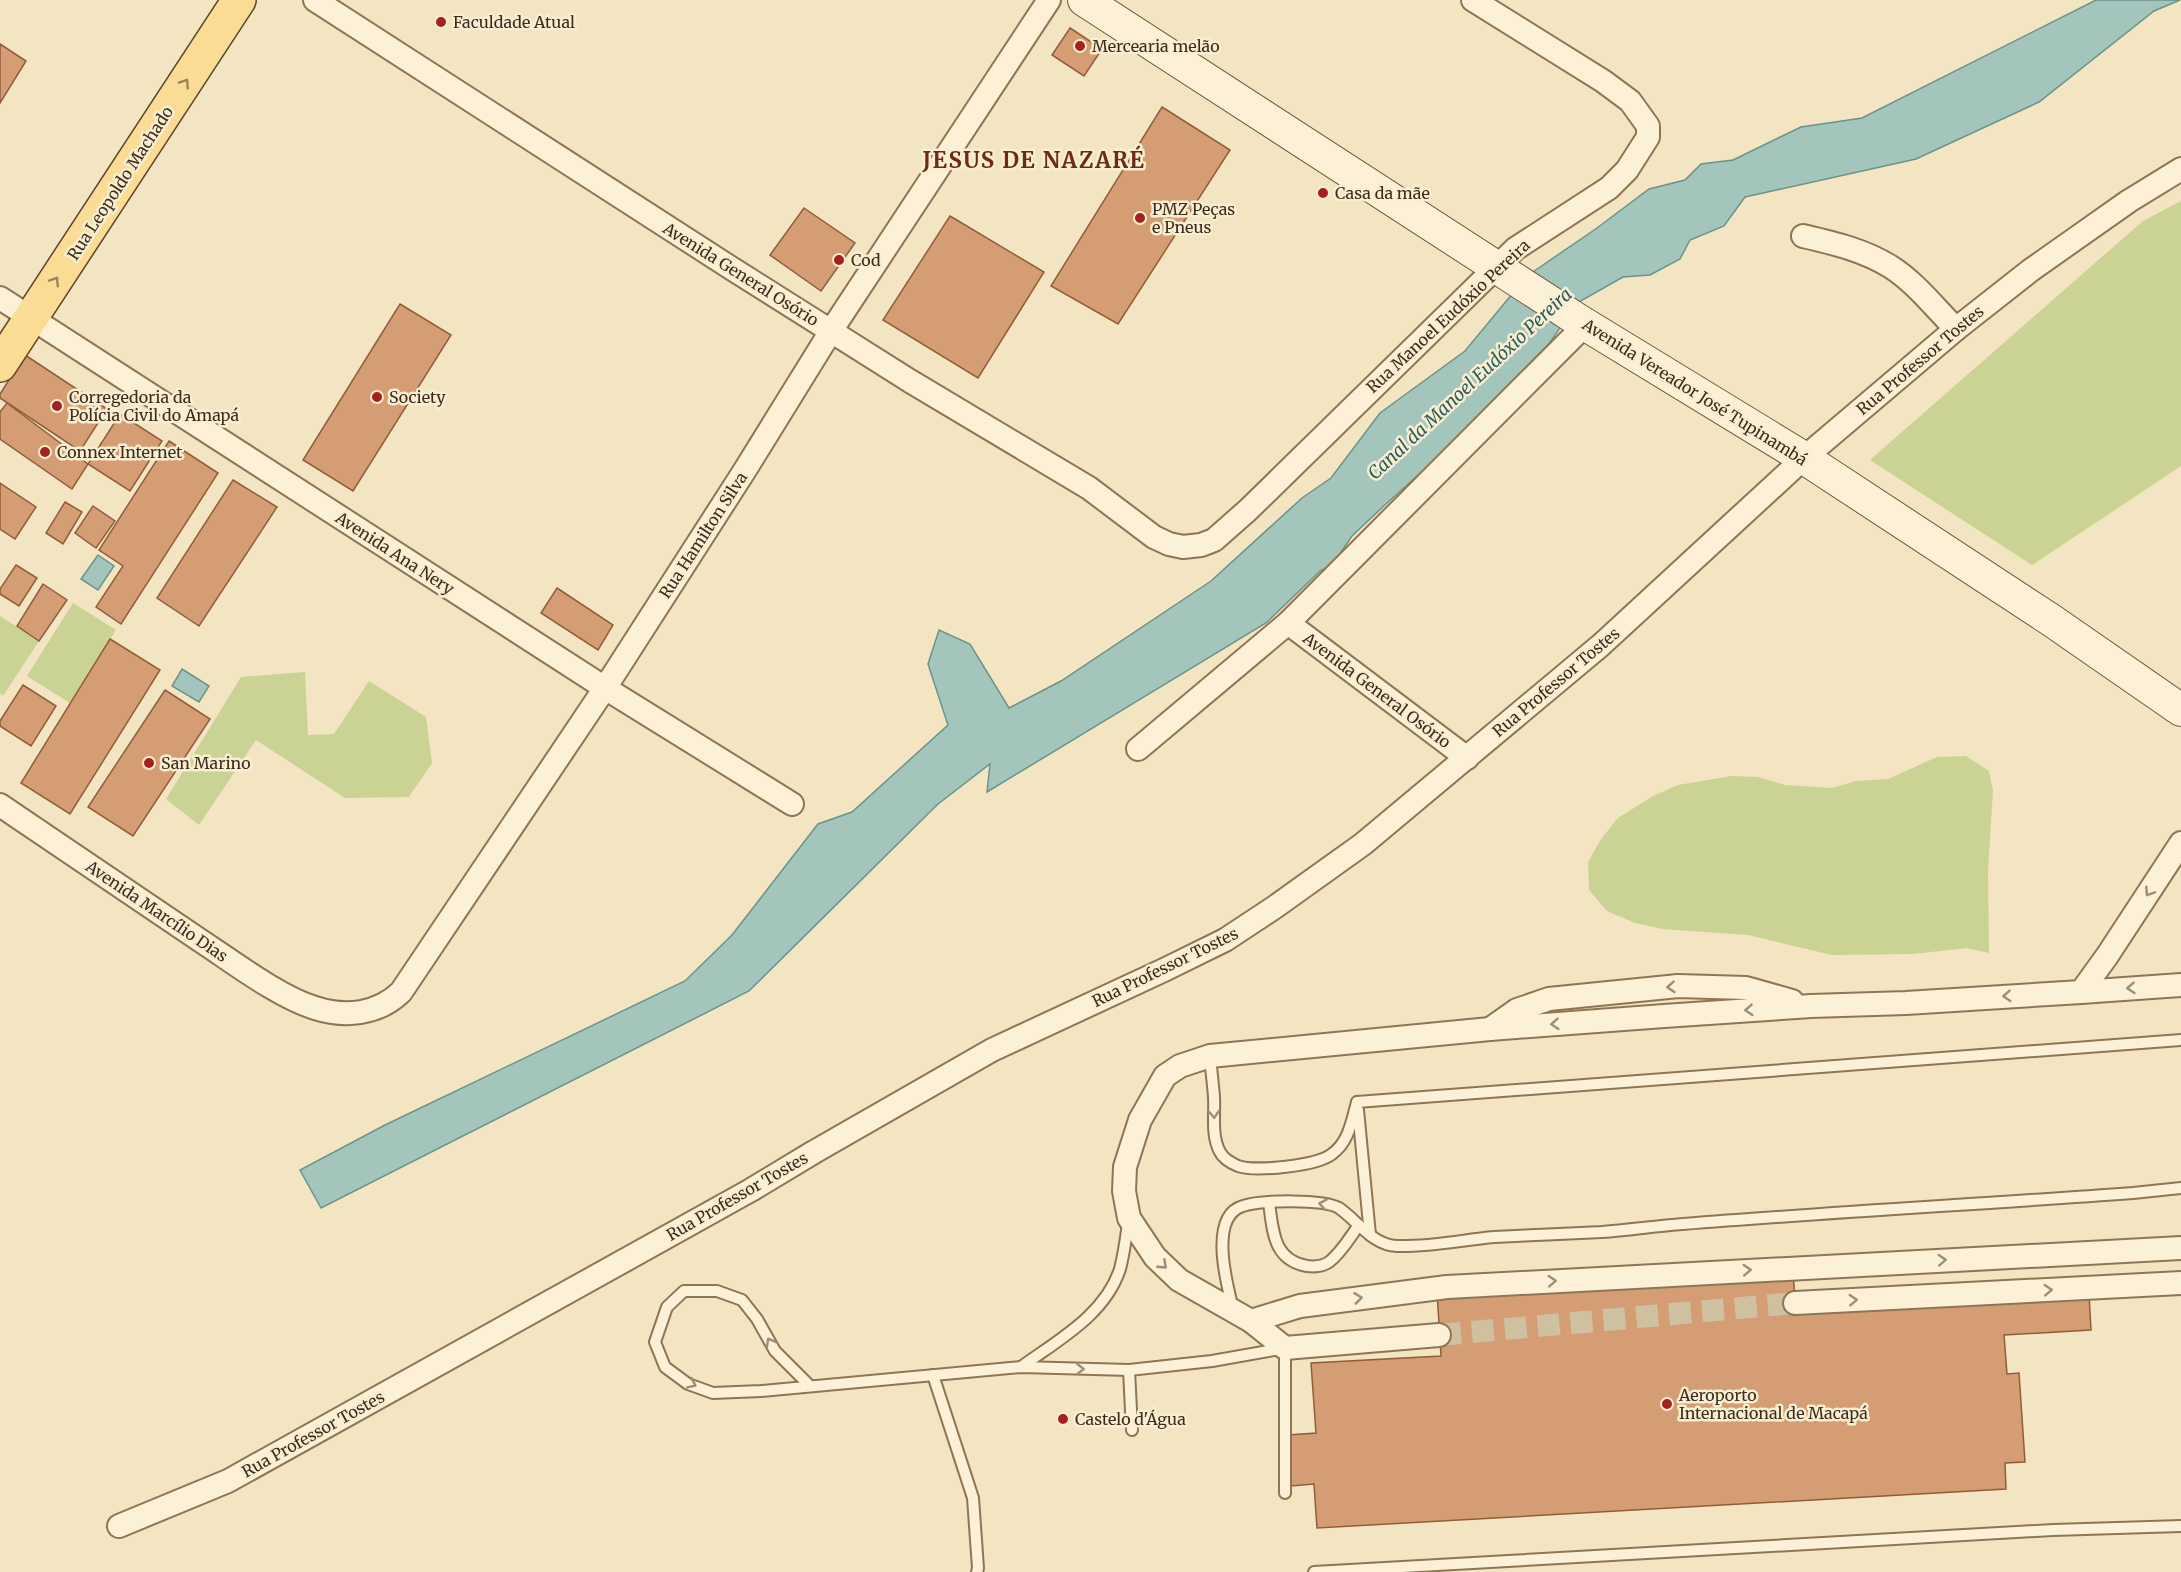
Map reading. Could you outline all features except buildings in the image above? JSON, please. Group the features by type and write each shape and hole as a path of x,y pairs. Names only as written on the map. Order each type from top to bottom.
{"main road":[{"name":"Rua Leopoldo Machado","path":"0,365 239,0"}],"street":[{"name":"Avenida General Osório","path":"315,0 831,331 1089,488 1154,537 1169,544"},
{"name":"Rua Hamilton Silva","path":"318,1009 334,1012 366,1012 379,1008 401,993 605,688 746,470 831,331 1049,0"},
{"name":"Avenida Vereador José Tupinambá","path":"1084,0 1582,322 1804,458 2051,620 2181,710"},
{"name":"Rua Manoel Eudóxio Pereira","path":"1169,544 1183,547 1201,545 1214,540 1505,273 1515,249 1609,188 1627,170 1648,137 1648,126 1630,101 1603,81 1473,0"},
{"name":"Rua Professor Tostes","path":"119,1526 228,1481 751,1190 992,1050 1225,940 1363,844 1467,758 1601,645 1804,458 1956,329 2040,264 2129,201 2181,169"},
{"path":"1803,236 1851,248 1891,267 1910,282 1956,329"},
{"name":"Avenida Ana Nery","path":"0,298 605,688 792,804"},
{"path":"1138,749 1288,622 1582,322"},
{"name":"Avenida General Osório","path":"1288,622 1467,758"},
{"name":"Avenida Marcílio Dias","path":"0,805 255,976 305,1005 318,1009"},
{"path":"2081,992 2108,956 2181,843"},
{"path":"1440,1335 1285,1348 1243,1316 1179,1280 1155,1257 1129,1218 1124,1191 1125,1167 1140,1120 1165,1076 1180,1066 1210,1056 1490,1029 1811,1006 1906,1003 2181,985"},
{"path":"1243,1316 1300,1306 1447,1287 2181,1248"},
{"path":"1795,1303 2181,1283"}],"lane":[{"path":"1357,1102 2181,1040"},
{"path":"1210,1056 1215,1136 1220,1152 1237,1166 1250,1168 1294,1166 1318,1161 1332,1155 1341,1146 1351,1128 1357,1102"},
{"path":"1357,1102 1370,1236"},
{"path":"1243,1316 1225,1279 1222,1243 1229,1216 1240,1206 1302,1201 1336,1206 1370,1236 1396,1246 1493,1237 1604,1232 1728,1220 2181,1188"},
{"path":"1269,1203 1281,1253 1288,1260 1296,1263 1315,1267 1326,1264 1340,1252 1359,1225"},
{"path":"1021,1367 1082,1323 1098,1306 1119,1271 1129,1218"},
{"path":"809,1385 775,1351 757,1319 742,1300 717,1290 684,1291 667,1306 655,1342 664,1367 688,1384 713,1393 933,1375 1021,1367 1129,1370 1212,1361 1285,1348 1285,1493"},
{"path":"1129,1370 1132,1430"},
{"path":"933,1375 973,1498 977,1572"},
{"path":"1314,1572 2053,1530 2181,1526"}],"green space":[{"path":"2181,201 2181,466 2032,565 1870,460 2143,221"},
{"path":"73,603 116,630 70,703 27,676"},
{"path":"0,616 39,641 3,696 0,693"},
{"path":"305,672 308,735 334,734 369,681 426,717 432,763 409,797 345,798 256,740 199,825 166,799 241,677"},
{"path":"1966,756 1989,771 1993,791 1988,870 1989,953 1967,948 1913,954 1832,955 1748,935 1662,929 1635,923 1607,911 1589,890 1588,862 1601,839 1618,818 1653,796 1678,785 1731,776 1758,777 1785,785 1832,788 1856,781 1888,779 1937,757"}],"water":[{"name":"Canal da Manoel Eudóxio Pereira","path":"2096,0 2180,0 2154,11 2039,102 1916,159 1745,197 1724,226 1690,240 1680,259 1650,275 1623,277 1577,303 1524,380 1352,536 1333,564 1320,571 1266,623 987,792 990,764 938,804 749,991 321,1208 300,1170 385,1125 685,981 732,935 818,824 852,812 948,725 928,664 939,630 970,644 1009,708 1061,681 1211,581 1302,498 1331,478 1380,413 1465,351 1527,276 1649,189 1685,180 1701,164 1733,160 1801,127 1862,118"},
{"path":"98,555 114,566 98,590 81,579"},
{"path":"182,669 209,686 199,702 172,686"}],"tunnel":[{"path":"1439,1335 1795,1303"}],"place":[{"name":"Faculdade Atual","path":"441,22"},
{"name":"Mercearia melão","path":"1080,46"},
{"name":"Casa da mãe","path":"1323,193"},
{"name":"PMZ Peças e Pneus","path":"1140,218"},
{"name":"Cod","path":"839,260"},
{"name":"Society","path":"377,397"},
{"name":"Corregedoria da Polícia Civil do Amapá","path":"57,406"},
{"name":"Connex Internet","path":"45,452"},
{"name":"San Marino","path":"149,763"},
{"name":"Aeroporto Internacional de Macapá","path":"1667,1404"},
{"name":"Castelo d'Água","path":"1063,1419"}],"district":[{"name":"JESUS DE NAZARÉ","path":"1034,160"}]}
